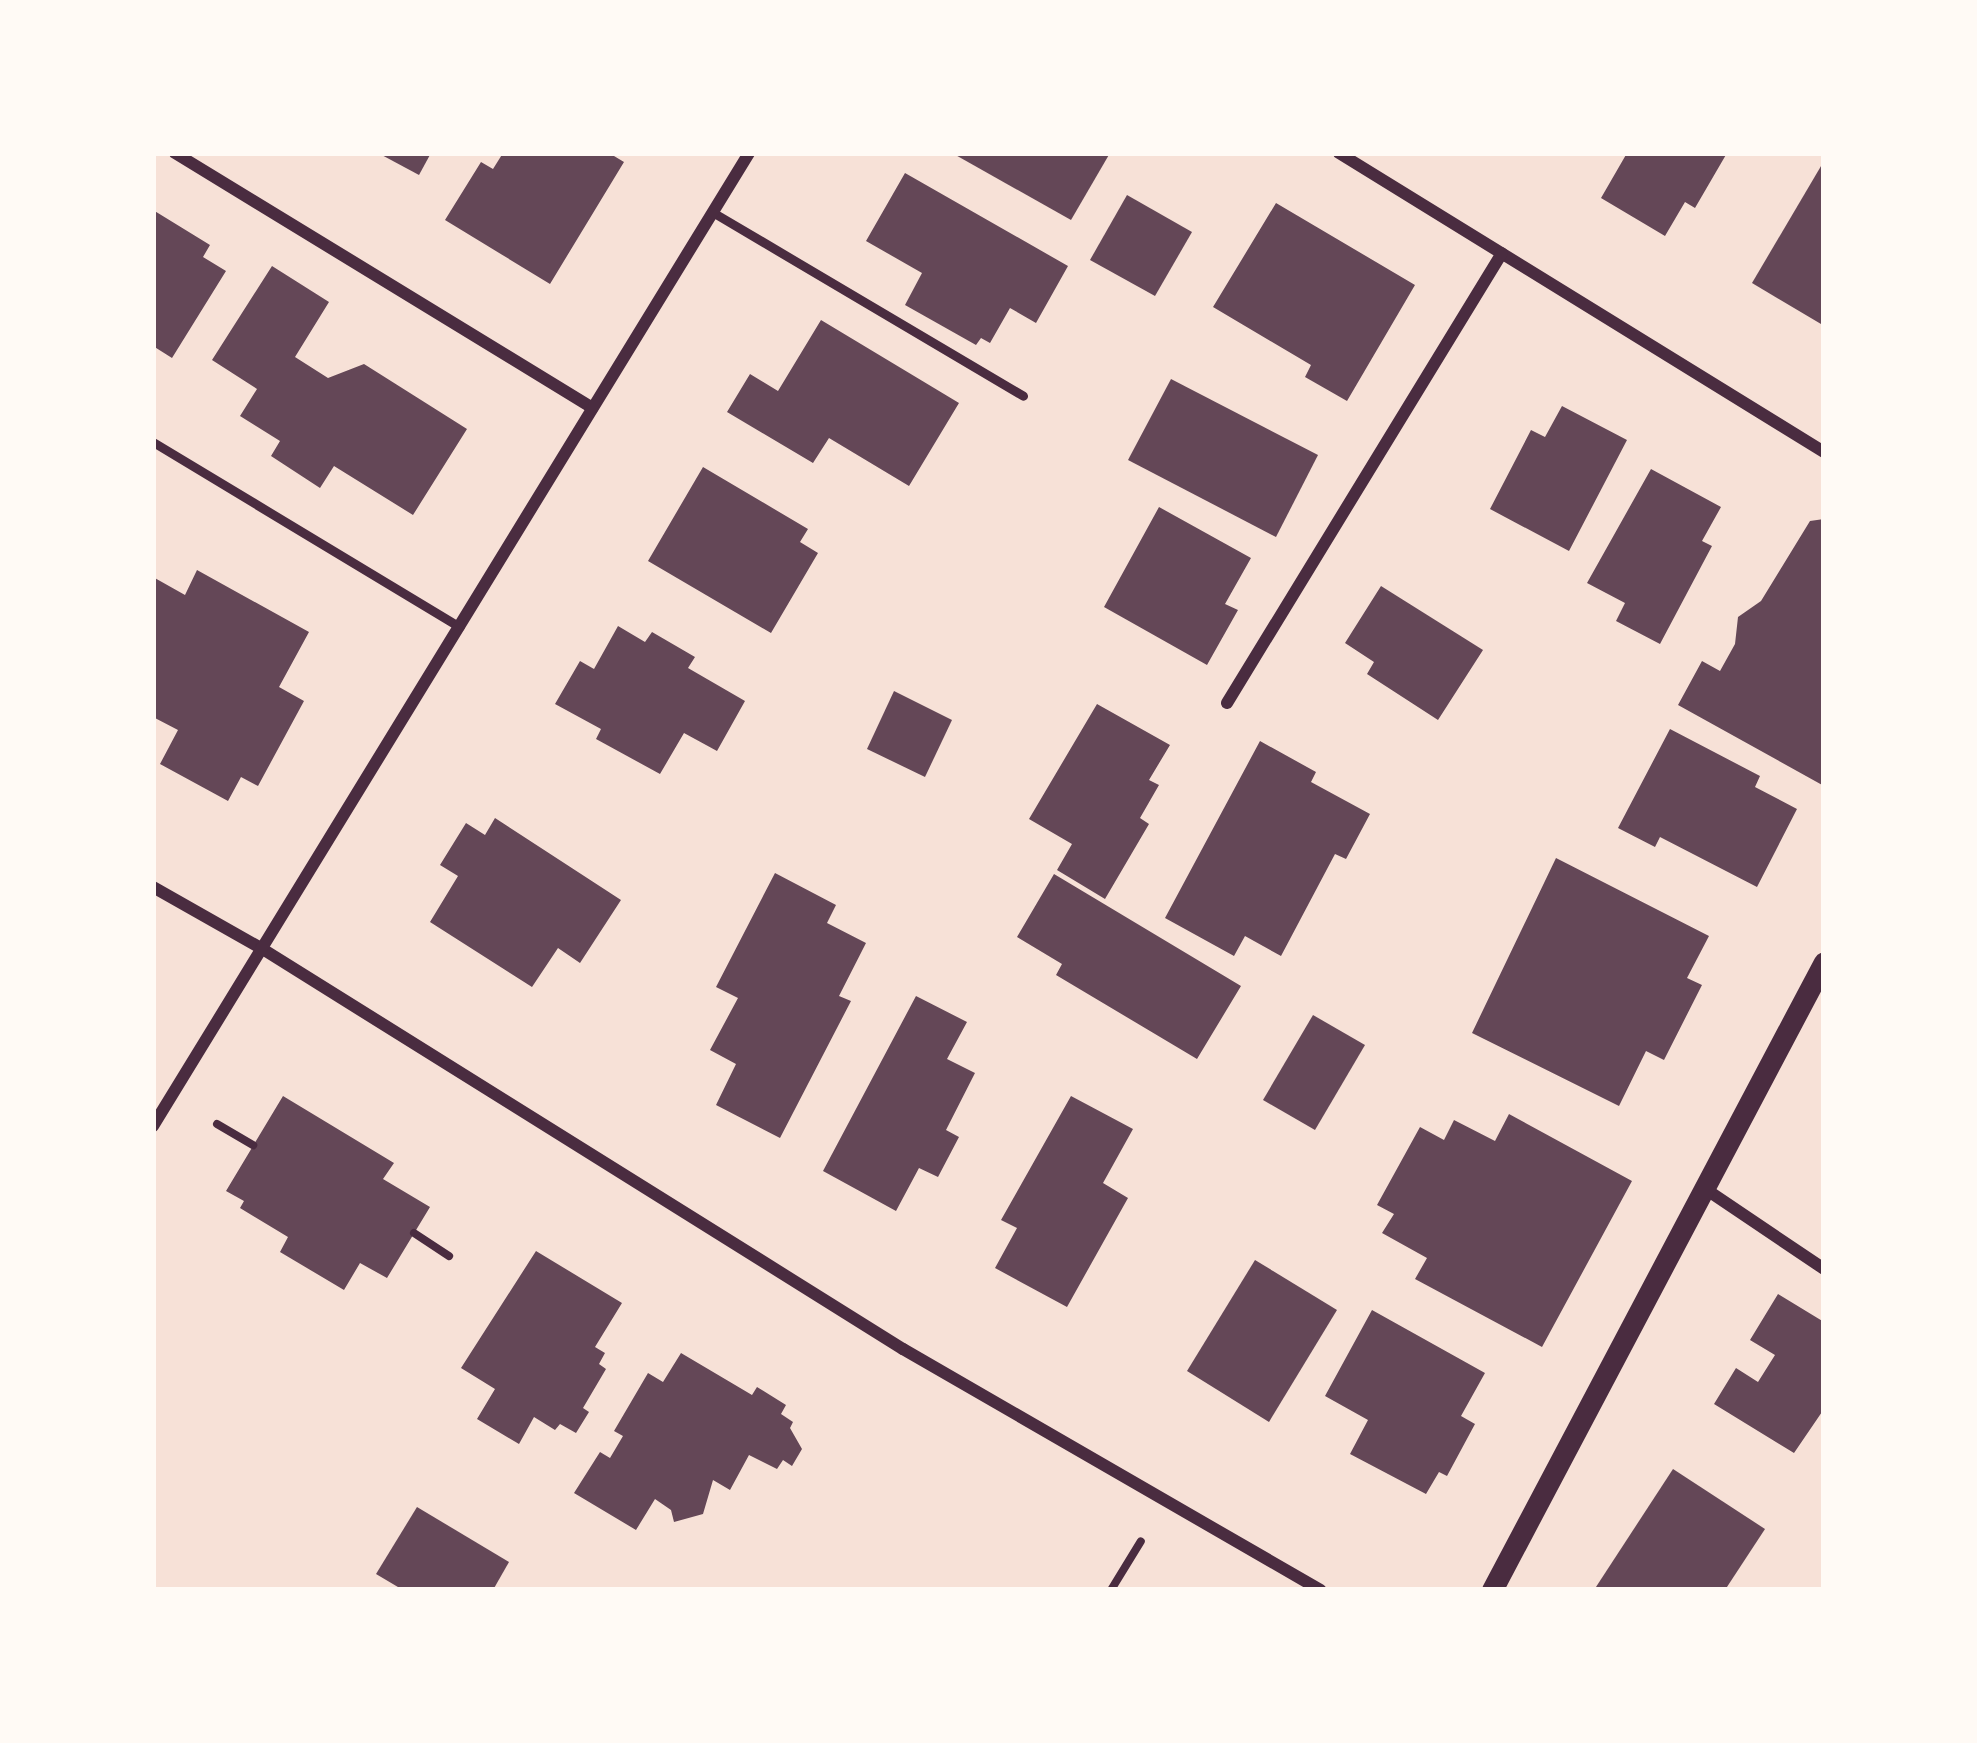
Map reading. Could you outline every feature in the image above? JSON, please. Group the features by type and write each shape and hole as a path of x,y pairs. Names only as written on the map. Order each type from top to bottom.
{"street":[{"path":"175,153 592,408"},
{"path":"153,1126 749,153"},
{"path":"1340,153 1824,452"},
{"path":"1227,703 1502,253"},
{"path":"153,887 261,948 883,1337 1321,1590"},
{"path":"1492,1590 1824,962"},
{"path":"1704,1188 1824,1269"}],"lane":[{"path":"714,213 1023,396"},
{"path":"153,442 460,627"}],"path":[{"path":"217,1124 254,1145"},
{"path":"414,1233 449,1256"},
{"path":"1111,1590 1141,1541"}],"building":[{"path":"378,153 431,153 419,175"},
{"path":"503,153 609,153 624,162 550,284 445,220 481,162 493,169"},
{"path":"952,153 1110,153 1071,220"},
{"path":"1627,153 1727,153 1695,208 1685,202 1665,236 1601,198"},
{"path":"1824,161 1824,319 1821,324 1752,283"},
{"path":"905,173 1068,266 1036,323 1010,308 990,343 981,338 976,345 905,305 922,273 866,241"},
{"path":"1127,195 1192,232 1155,296 1090,260"},
{"path":"1276,203 1415,285 1347,401 1305,377 1311,365 1213,307"},
{"path":"153,210 210,245 203,257 226,271 172,358 153,346"},
{"path":"272,266 329,302 295,357 328,378 364,364 467,429 413,515 334,466 320,488 271,456 280,441 240,416 257,389 212,360"},
{"path":"821,320 959,403 909,486 829,438 813,463 727,412 750,374 778,391"},
{"path":"1171,379 1318,455 1276,537 1128,460"},
{"path":"1562,406 1627,440 1569,551 1490,509 1531,430 1545,437"},
{"path":"703,467 808,529 800,542 818,553 771,633 648,561"},
{"path":"1651,469 1721,507 1702,541 1712,546 1660,644 1616,621 1625,603 1587,583"},
{"path":"1159,507 1251,558 1225,604 1238,610 1207,665 1104,607"},
{"path":"1824,519 1824,786 1678,705 1702,661 1720,671 1735,644 1738,617 1761,601 1810,521"},
{"path":"197,570 309,632 279,687 304,701 258,786 241,777 228,801 160,764 178,730 153,717 153,577 185,595"},
{"path":"1381,586 1483,650 1438,720 1367,674 1374,662 1345,643"},
{"path":"618,626 645,642 652,632 695,657 688,668 745,701 717,751 684,733 660,774 596,739 601,729 555,704 580,661 594,669"},
{"path":"894,691 952,720 925,777 867,749"},
{"path":"1097,704 1170,745 1149,780 1159,785 1140,818 1149,824 1105,899 1057,870 1072,844 1029,819"},
{"path":"1670,729 1760,776 1755,787 1797,809 1757,887 1660,837 1655,847 1618,828"},
{"path":"1260,741 1316,772 1311,782 1370,814 1346,859 1335,854 1281,956 1245,936 1234,956 1165,918"},
{"path":"495,818 621,900 580,963 558,948 532,987 430,922 458,876 440,865 466,823 485,835"},
{"path":"1556,858 1709,936 1687,978 1702,985 1664,1060 1646,1051 1619,1106 1472,1033"},
{"path":"775,873 836,905 827,923 866,943 839,996 851,1001 780,1138 716,1105 736,1064 710,1050 738,998 716,987"},
{"path":"1054,874 1241,986 1197,1059 1056,975 1062,964 1017,937"},
{"path":"916,996 967,1022 947,1059 975,1073 946,1130 959,1137 938,1177 919,1168 896,1211 823,1171"},
{"path":"1313,1015 1365,1045 1315,1130 1263,1100"},
{"path":"283,1096 394,1163 383,1179 430,1207 387,1278 360,1263 344,1290 280,1252 288,1237 240,1208 244,1201 226,1191"},
{"path":"1071,1096 1133,1129 1103,1183 1128,1198 1067,1307 995,1268 1017,1228 1001,1220"},
{"path":"1509,1114 1632,1181 1542,1347 1415,1279 1427,1258 1382,1233 1394,1214 1377,1205 1420,1127 1444,1140 1454,1120 1495,1141"},
{"path":"536,1251 622,1303 595,1347 605,1353 599,1364 606,1369 583,1408 589,1412 576,1433 560,1424 555,1430 534,1417 519,1444 477,1419 495,1389 461,1368"},
{"path":"1255,1260 1337,1310 1269,1422 1187,1371"},
{"path":"1778,1294 1824,1322 1824,1409 1794,1453 1714,1404 1736,1368 1758,1382 1775,1355 1750,1340"},
{"path":"1372,1310 1485,1373 1461,1416 1475,1424 1447,1476 1439,1472 1426,1494 1350,1454 1368,1420 1325,1396"},
{"path":"681,1353 752,1395 757,1387 786,1405 781,1414 793,1422 790,1428 802,1449 792,1466 783,1460 777,1469 749,1455 730,1490 713,1480 703,1514 674,1522 671,1510 655,1499 636,1530 574,1493 600,1452 610,1458 623,1436 614,1431 648,1373 663,1382"},
{"path":"1673,1469 1765,1529 1725,1590 1594,1590"},
{"path":"417,1507 509,1562 493,1590 403,1590 376,1574"}]}
